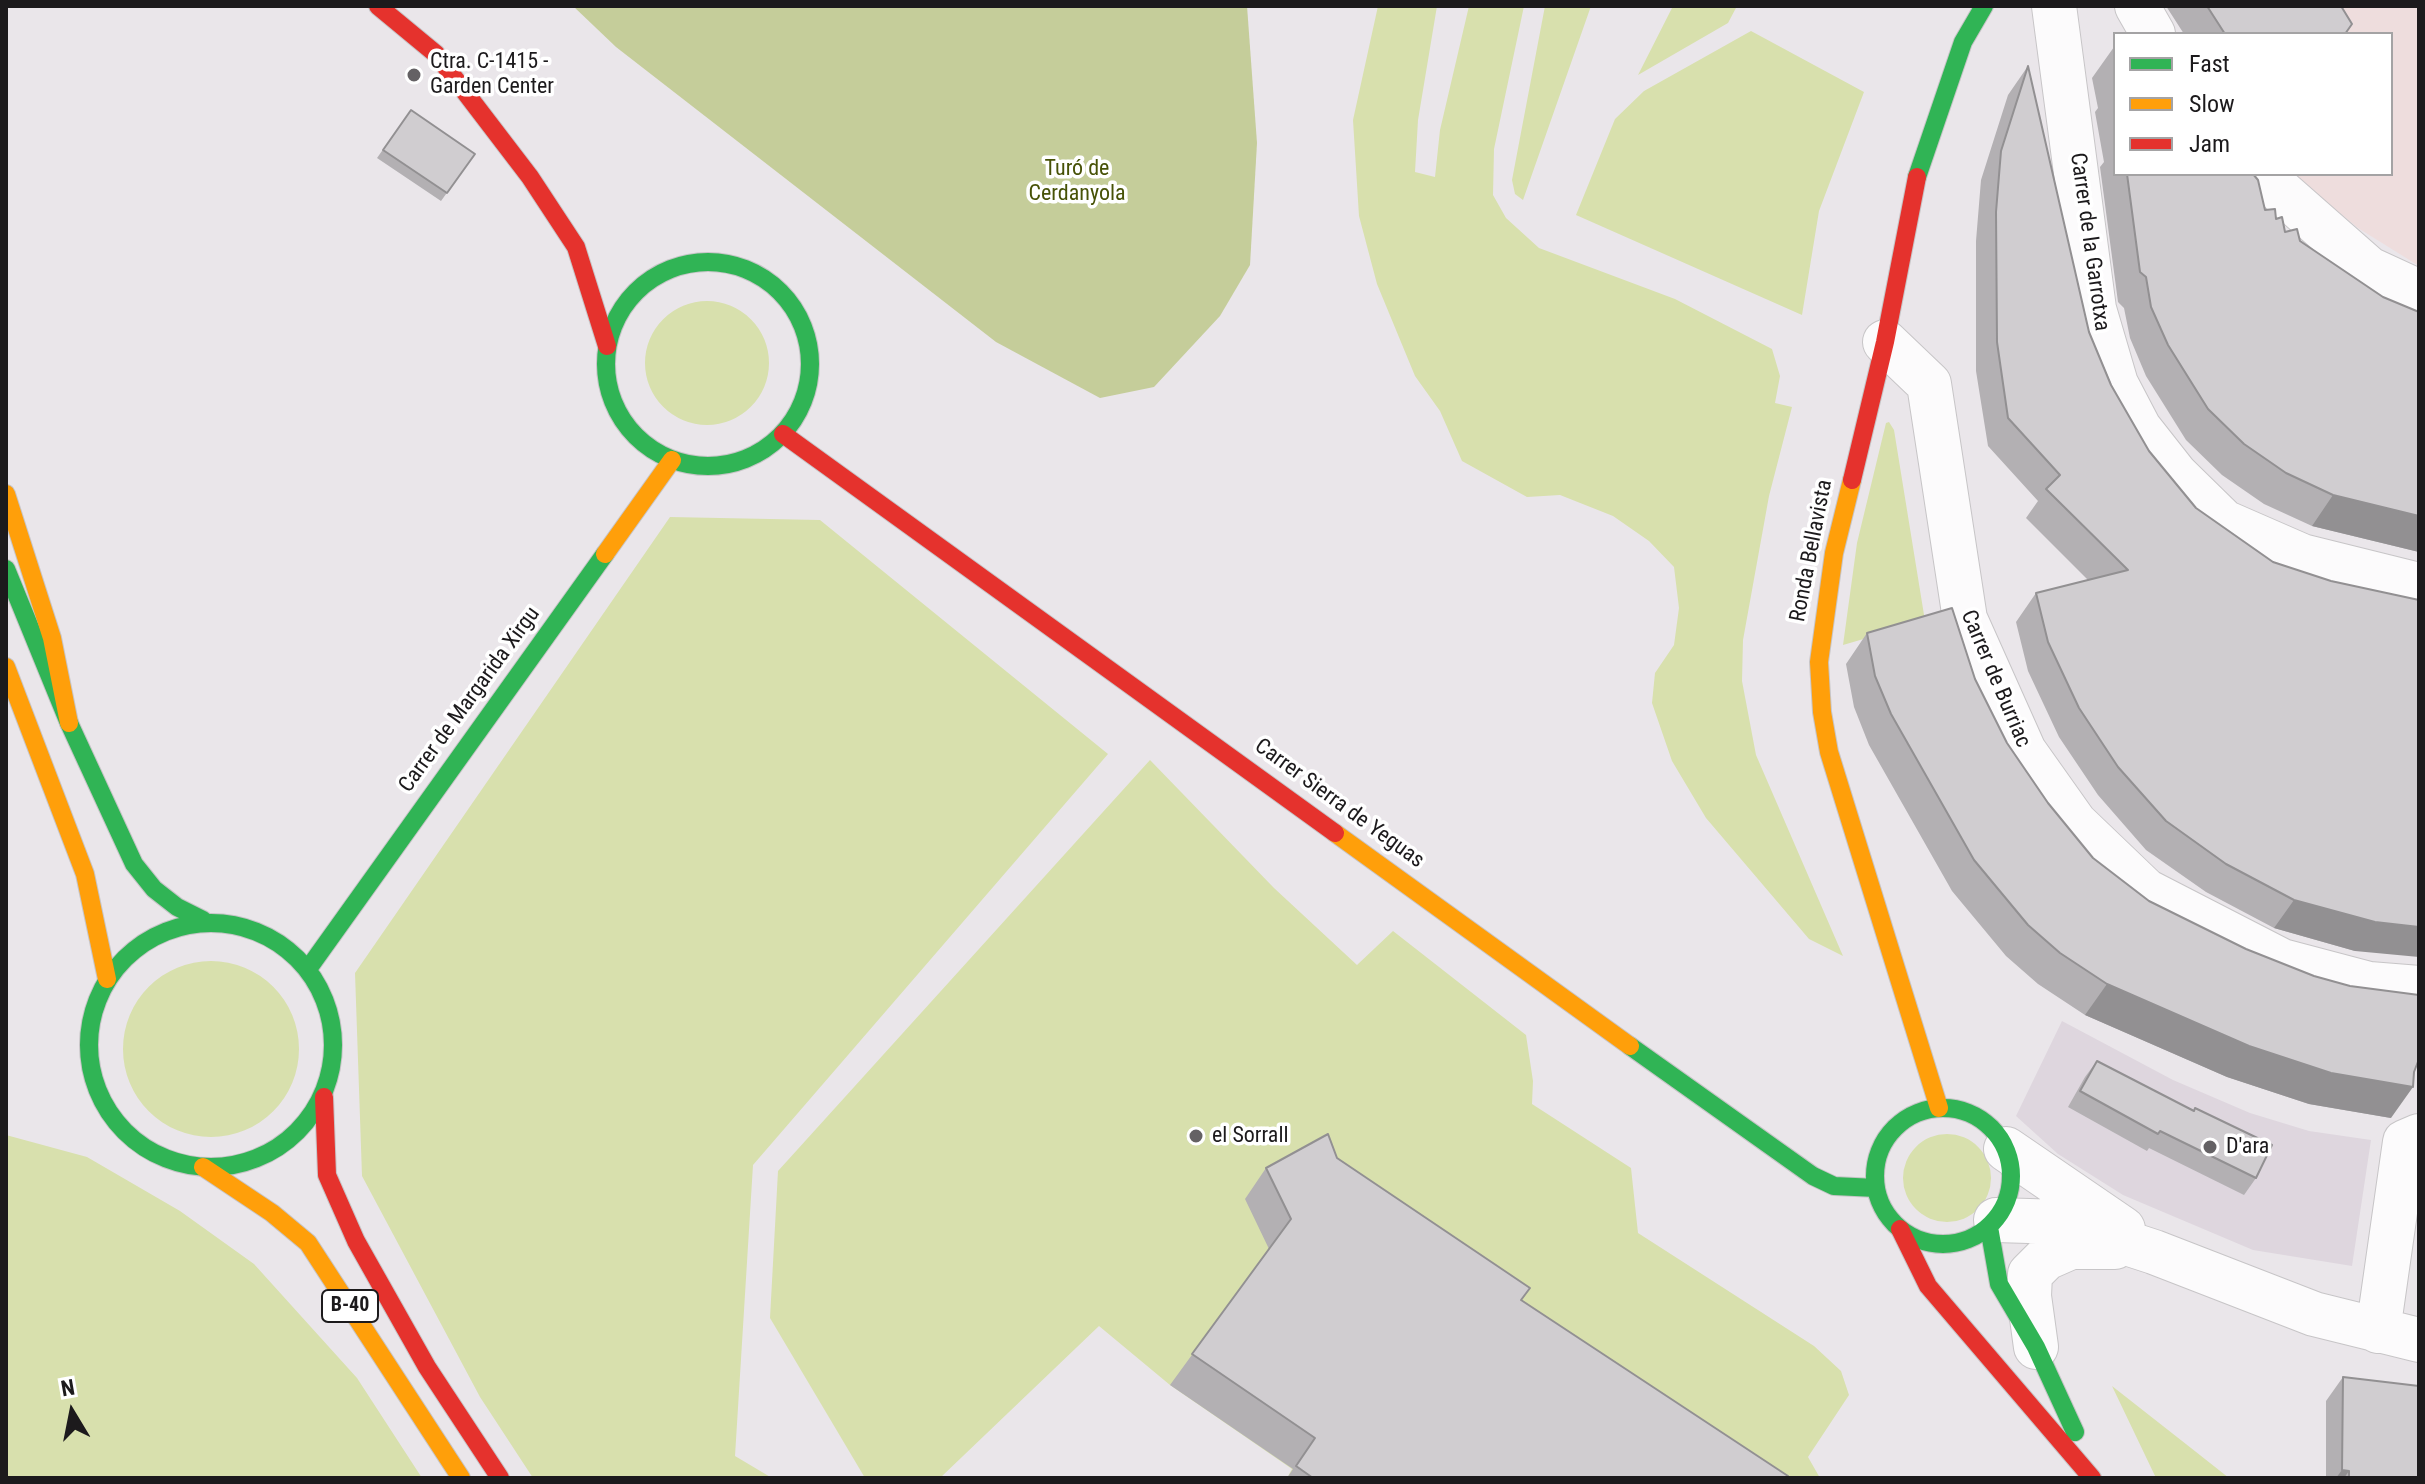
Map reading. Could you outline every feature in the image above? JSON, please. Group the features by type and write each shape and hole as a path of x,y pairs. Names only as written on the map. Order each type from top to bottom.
{"main road":[{"path":"378,6 436,54 530,177 576,247 607,346 608,387 625,425 646,445 672,460 696,466 743,460 783,434 798,415 807,393 811,369 810,345 801,319 786,296 765,278 741,267 714,262 687,264 661,273 636,291 617,316 607,346"},
{"name":"Ronda Bellavista","path":"1939,1108 1838,783 1822,712 1820,639 1834,553 1885,342 1918,174 1936,113 1963,42 1984,6"},
{"path":"576,247 596,257"},
{"path":"627,268 661,273"},
{"name":"Carrer Sierra de Yeguas","path":"783,434 1790,1161 1834,1186 1876,1188"},
{"name":"Carrer de Margarida Xirgu","path":"308,969 672,460"},
{"path":"6,494 52,638 69,723"},
{"path":"6,569 69,723"},
{"path":"6,667 85,874 107,979"},
{"name":"B-40","path":"69,723 134,864 154,889 177,907 203,920 231,924 261,936 308,969 329,1015 335,1062 324,1097 303,1128 274,1151 240,1165 203,1167 168,1159 136,1142 111,1116 100,1095 88,1048 93,1012 107,979 132,950 165,930 203,920"},
{"name":"B-40","path":"324,1097 327,1175 356,1241 427,1367 500,1478"},
{"path":"1939,1108 1975,1116 1998,1136 2006,1149 2011,1186 1993,1223 1973,1238 1954,1244 1917,1239 1900,1229 1889,1217 1876,1188 1878,1155 1890,1134 1908,1118 1939,1108"},
{"name":"B-40","path":"203,1167 272,1213 308,1243 461,1478"},
{"path":"1993,1223 1999,1284 2036,1347 2094,1478"},
{"path":"1900,1229 1911,1257 1928,1286 2094,1478"}],"street":[{"name":"Carrer de la Garrotxa","path":"2054,6 2094,309 2116,384 2139,428 2176,475 2224,522 2302,556 2419,585"},
{"path":"2137,6 2152,32"},
{"path":"2263,176 2369,269 2419,292"},
{"name":"Carrer de Burriac","path":"1885,342 1929,384 1965,619 2024,751 2075,823 2146,891 2282,961 2369,984 2419,988"},
{"path":"1993,1223 2062,1222 2154,1252 2246,1290 2398,1336 2405,1142 2419,1136"},
{"path":"2006,1149 2154,1252"},
{"path":"2036,1347 2029,1296 2030,1274 2046,1258 2071,1247 2092,1245 2154,1252"}],"shaded area":[{"path":"2300,6 2419,6 2419,266 2358,228 2294,176 2393,176 2393,32 2316,32"},
{"name":"D'ara","path":"2062,1021 2173,1080 2250,1113 2309,1131 2371,1140 2352,1266 2253,1250 2123,1195 2058,1154 2016,1116"}],"green space":[{"name":"Turó de Cerdanyola","path":"573,6 1247,6 1257,143 1250,265 1220,316 1154,387 1100,398 996,342 616,47"},
{"path":"1378,6 1437,6 1418,120 1415,172 1435,177 1440,130 1469,6 1524,6 1494,149 1493,195 1506,218 1539,248 1675,299 1772,349 1780,376 1775,403 1792,407 1769,496 1743,640 1742,681 1756,755 1843,956 1809,939 1706,818 1672,761 1652,703 1655,673 1674,645 1679,608 1674,567 1649,541 1613,516 1560,495 1527,497 1462,461 1440,411 1415,376 1377,284 1359,216 1353,120"},
{"path":"1545,6 1591,6 1523,200 1515,194 1512,180"},
{"path":"1673,6 1737,6 1728,23 1638,75"},
{"path":"1751,31 1864,92 1819,211 1802,315 1576,215 1615,119 1644,91"},
{"path":"707,301 731,306 751,319 764,339 769,363 764,387 751,407 731,420 707,425 683,420 663,407 650,387 645,363 650,339 663,319 683,306"},
{"path":"1889,422 1894,430 1925,621 1843,645 1857,543 1886,423"},
{"path":"670,517 820,520 1108,754 753,1165 735,1456 772,1478 533,1478 480,1397 362,1176 355,973"},
{"name":"el Sorrall","path":"1150,760 1274,888 1357,965 1393,931 1526,1035 1533,1081 1532,1104 1631,1168 1638,1233 1814,1346 1841,1371 1849,1395 1808,1457 1820,1478 1287,1478 1292,1469 1170,1385 1099,1326 940,1478 865,1478 770,1318 778,1171"},
{"path":"211,961 245,967 273,987 293,1015 299,1049 293,1083 273,1111 245,1131 211,1137 177,1131 149,1111 129,1083 123,1049 129,1015 149,987 177,967"},
{"path":"1947,1134 1972,1141 1984,1153 1991,1178 1984,1203 1972,1215 1947,1222 1922,1215 1910,1203 1903,1178 1910,1153 1922,1141"},
{"path":"6,1135 87,1157 180,1211 254,1264 357,1378 422,1478 6,1478"},
{"path":"2112,1386 2191,1448 2229,1478 2156,1478"}],"building":[{"path":"2207,6 2341,6 2352,24 2346,32 2224,32"},
{"path":"2028,66 2089,332 2111,385 2149,451 2196,508 2273,562 2331,581 2419,600 2419,927 2375,922 2294,900 2226,864 2166,821 2118,767 2079,708 2048,642 2036,593 2128,570 2046,489 2060,475 2008,418 1997,342 1996,212 2001,151"},
{"path":"411,110 475,154 447,193 383,150"},
{"path":"2127,176 2255,176 2265,210 2275,209 2276,219 2282,217 2285,232 2297,229 2300,241 2383,297 2419,312 2419,516 2333,495 2286,473 2244,444 2208,409 2168,345 2151,307 2146,277 2140,272"},
{"path":"1952,608 1975,679 2007,743 2048,803 2093,858 2149,901 2246,949 2314,976 2350,986 2419,995 2419,1059 2413,1087 2331,1073 2249,1046 2107,984 2060,953 2028,925 1974,860 1891,714 1875,676 1867,633"},
{"path":"2097,1061 2194,1111 2195,1108 2272,1145 2256,1178 2160,1131 2158,1134 2080,1091"},
{"name":"el Sorrall","path":"1328,1134 1337,1158 1530,1288 1521,1300 1788,1476 1313,1478 1296,1466 1315,1438 1192,1354 1291,1219 1266,1168"},
{"path":"2343,1377 2419,1386 2419,1478 2349,1478 2349,1471 2342,1470"}],"traffic: fast":[{"path":"1917,177 1963,42 1984,6"},
{"path":"708,262 747,270 765,279 780,292 793,307 802,325 810,364 802,403 793,421 780,436 765,449 747,458 708,466 669,458 651,449 636,436 623,421 614,403 606,364 614,325 623,307 636,292 651,279 669,270 708,262"},
{"path":"308,969 605,554"},
{"path":"6,569 69,723 134,864 154,889 177,907 203,920"},
{"path":"211,923 235,925 258,932 279,943 297,959 313,977 324,998 331,1021 333,1045 331,1069 324,1092 313,1113 297,1131 279,1147 258,1158 235,1165 211,1167 187,1165 164,1158 143,1147 125,1131 109,1113 98,1092 91,1069 89,1045 91,1021 98,998 109,977 125,959 143,943 164,932 187,925 211,923"},
{"path":"1630,1046 1813,1176 1834,1186 1876,1188"},
{"path":"1943,1108 1969,1113 1991,1128 2006,1150 2011,1176 2006,1202 1991,1224 1969,1239 1943,1244 1917,1239 1895,1224 1880,1202 1875,1176 1880,1150 1895,1128 1917,1113 1943,1108"},
{"path":"1989,1227 1999,1284 2036,1347 2075,1432"}],"traffic: slow":[{"path":"605,554 672,460"},
{"path":"1852,480 1834,553 1819,662 1822,712 1829,752 1939,1108"},
{"path":"6,494 52,638 69,723"},
{"path":"6,667 85,874 107,979"},
{"path":"1335,833 1630,1046"},
{"path":"203,1167 272,1213 308,1243 461,1478"}],"traffic: jam":[{"path":"378,6 436,54 530,177 576,247 607,346"},
{"path":"1852,480 1885,342 1917,177"},
{"path":"783,434 1335,833"},
{"path":"324,1097 327,1175 356,1241 427,1367 500,1478"},
{"path":"1900,1229 1928,1286 2092,1478"}],"place":[{"name":"Ctra. C-1415 - Garden Center","path":"414,75"},
{"name":"el Sorrall","path":"1196,1136"},
{"name":"D'ara","path":"2210,1147"}]}
